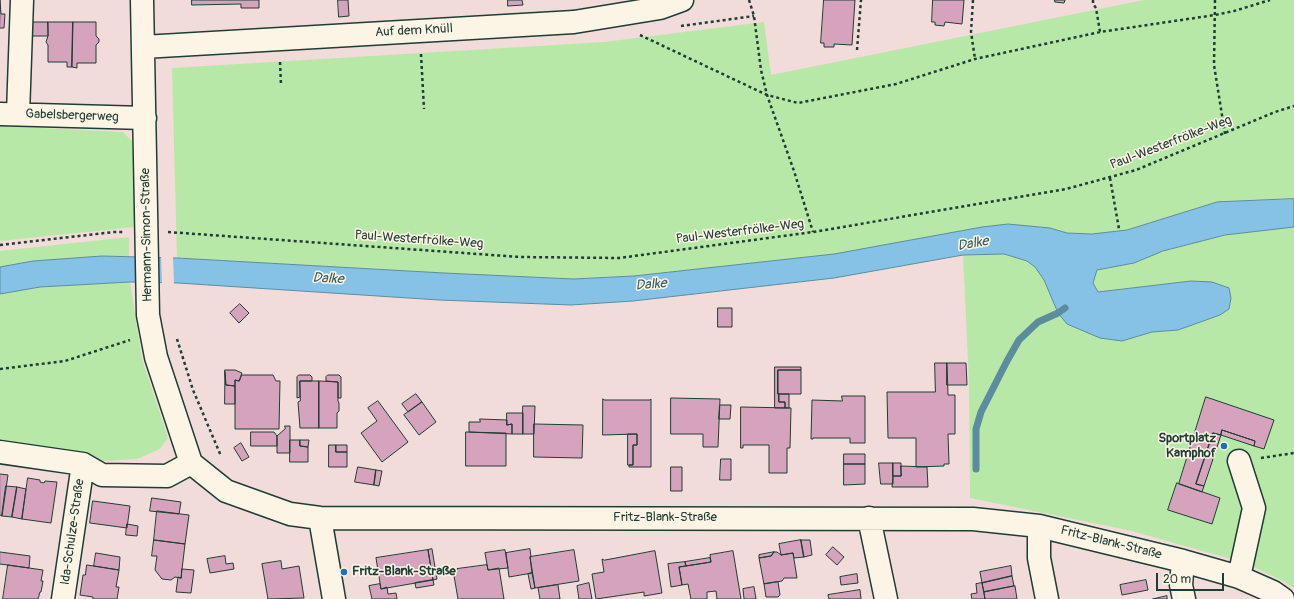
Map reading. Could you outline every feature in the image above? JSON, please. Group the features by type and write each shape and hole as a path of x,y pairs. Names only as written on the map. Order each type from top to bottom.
{"street":[{"path":"9,114 22,0"},
{"name":"Hermann-Simon-Straße","path":"142,0 148,315 156,358 191,463"},
{"name":"Auf dem Knüll","path":"143,47 574,22 660,8 682,0"},
{"name":"Gabelsbergerweg","path":"9,114 145,118"},
{"path":"0,452 83,464 102,475 167,476 191,463"},
{"path":"1239,461 1254,508 1239,577"},
{"name":"Fritz-Blank-Straße","path":"191,463 226,491 290,514 320,518 972,519 1039,526 1183,561 1239,577 1273,592 1284,599"},
{"name":"Ida-Schulze-Straße","path":"63,599 83,464"},
{"path":"320,518 334,599"},
{"path":"869,518 886,599"},
{"path":"1039,526 1039,558 1047,599"},
{"path":"1183,561 1181,585 1184,599"}],"path":[{"path":"749,0 754,16 760,70 813,232"},
{"path":"857,50 861,0"},
{"path":"973,0 971,32 975,59"},
{"path":"1093,0 1093,4 1096,8 1100,32"},
{"path":"1215,0 1214,65 1225,134"},
{"path":"634,32 767,95 798,103 896,84 975,59 1100,32 1215,15 1270,0"},
{"path":"419,31 424,109"},
{"name":"Paul-Westerfrölke-Weg","path":"171,232 520,257 619,258 813,232 1066,189 1136,170 1275,112 1294,106"},
{"path":"1110,178 1119,229"},
{"path":"0,245 121,232"},
{"path":"0,369 65,360 152,333"},
{"path":"176,333 193,390 220,455 224,460"},
{"path":"1239,461 1294,454"}],"green space":[{"path":"1144,0 1294,0 1294,199 1217,202 1127,230 1092,234 1067,233 1050,228 982,227 834,254 634,276 573,279 177,258 172,68 604,42 764,22 771,75"},
{"path":"0,126 123,132 132,141 134,151 136,224 134,227 0,241"},
{"path":"1294,227 1294,588 1283,581 1245,563 1132,531 970,498 969,383 963,255 1004,254 1027,261 1035,267 1044,280 1058,313 1122,341 1152,332 1178,330 1191,281 1098,292 1093,283 1097,270 1134,263 1163,251 1225,235"},
{"path":"129,237 129,257 64,259 0,267 0,251"},
{"path":"130,282 142,359 168,438 160,449 137,459 104,461 0,446 0,294 40,287"}],"water":[{"name":"Dalke","path":"1294,199 1294,227 1225,235 1163,251 1134,263 1097,270 1093,283 1098,292 1191,281 1212,282 1229,288 1231,298 1229,309 1220,315 1178,330 1152,332 1122,341 1100,338 1067,324 1058,313 1044,280 1035,267 1027,261 1004,254 963,255 834,278 633,301 571,305 439,300 178,283 130,282 40,287 0,294 0,267 33,261 102,256 177,258 573,279 634,276 834,254 982,227 1008,224 1050,228 1067,233 1092,234 1127,230 1217,202"}],"pier":[{"path":"161,255 173,256 174,285 162,285"}],"building":[{"path":"0,0 1,14 5,14 4,28 0,28"},
{"path":"192,0 259,0 259,8 241,8 241,4 192,5"},
{"path":"338,0 348,0 349,16 339,17"},
{"path":"508,0 522,0 523,5 508,6"},
{"path":"824,0 855,0 852,45 834,44 834,47 824,47 824,43 821,43"},
{"path":"933,0 964,0 962,24 945,22 944,26 935,25 935,22 932,22"},
{"path":"1055,0 1065,0 1064,3 1055,2"},
{"path":"30,22 48,22 48,36 30,36"},
{"path":"48,22 73,22 72,67 67,67 67,62 48,62 48,45 46,42 48,36"},
{"path":"73,22 96,22 96,36 99,39 99,42 96,45 96,63 77,63 77,68 72,67"},
{"path":"240,304 249,313 239,323 230,313"},
{"path":"718,308 732,308 732,327 718,327"},
{"path":"935,363 947,363 948,395 955,395 955,434 948,434 949,464 944,464 944,466 916,467 916,438 888,438 887,392 935,392"},
{"path":"947,363 966,363 967,385 947,385"},
{"path":"775,367 801,367 801,370 778,370 779,402 785,402 785,408 775,408"},
{"path":"225,370 235,370 242,373 239,381 235,380 235,386 226,385"},
{"path":"778,370 801,370 801,394 778,394"},
{"path":"225,372 226,385 235,386 235,404 225,404"},
{"path":"242,375 273,375 276,381 280,381 279,429 235,429 235,380 239,381"},
{"path":"299,375 310,375 312,377 312,381 300,381 300,397 297,398 297,377"},
{"path":"328,375 339,375 341,377 341,398 338,398 338,382 326,381 326,377"},
{"path":"300,381 319,381 319,428 300,428 298,402 300,401"},
{"path":"319,381 338,382 339,411 337,413 337,428 319,428"},
{"path":"416,394 422,402 408,412 402,404"},
{"path":"779,394 789,394 789,408 785,408 785,402 779,402"},
{"path":"842,396 865,396 865,443 850,443 850,438 811,439 812,400 842,401"},
{"path":"1206,397 1274,420 1264,449 1254,446 1255,441 1222,430 1221,435 1213,433 1196,484 1204,486 1202,492 1179,484"},
{"path":"671,398 720,399 718,447 703,447 703,434 671,434"},
{"path":"603,399 651,399 651,467 629,467 629,465 633,465 633,445 637,445 637,434 603,435"},
{"path":"378,401 408,442 382,462 361,433 377,421 368,408"},
{"path":"422,402 436,422 419,435 404,415"},
{"path":"720,405 731,405 730,419 719,419"},
{"path":"523,406 535,406 534,434 523,434"},
{"path":"741,407 791,408 790,448 787,448 787,473 769,473 769,445 743,445 743,448 741,448"},
{"path":"507,413 523,413 523,434 512,434 512,424 507,425"},
{"path":"480,419 507,420 507,425 512,424 512,434 469,432 469,422 480,422"},
{"path":"534,424 583,425 582,458 534,457"},
{"path":"285,426 290,426 290,453 277,453 277,436 285,429"},
{"path":"1222,430 1255,441 1254,446 1221,435"},
{"path":"251,432 274,432 277,436 277,446 251,446"},
{"path":"466,432 506,433 506,466 466,466"},
{"path":"1213,433 1221,435 1204,486 1196,484"},
{"path":"628,434 637,434 637,445 633,445 633,465 628,465"},
{"path":"290,440 300,440 300,446 308,447 308,462 290,462"},
{"path":"300,440 309,440 308,447 300,446"},
{"path":"241,443 249,457 242,461 234,448"},
{"path":"329,445 336,445 336,452 347,452 347,467 329,467"},
{"path":"336,445 347,445 347,452 336,452"},
{"path":"844,454 865,454 865,464 844,464"},
{"path":"721,459 731,459 731,480 720,480"},
{"path":"879,463 893,463 893,484 881,484"},
{"path":"893,463 901,463 901,476 893,476"},
{"path":"844,464 865,464 865,484 844,485"},
{"path":"901,466 927,467 928,487 892,487 893,476 901,476"},
{"path":"358,467 376,470 374,485 355,482"},
{"path":"671,467 682,467 682,491 671,491"},
{"path":"376,470 382,471 379,486 374,485"},
{"path":"0,474 8,475 2,516 0,515"},
{"path":"28,478 40,480 40,482 44,483 45,481 57,482 51,523 22,519"},
{"path":"1177,483 1220,498 1212,524 1168,510"},
{"path":"6,486 17,487 12,517 2,516"},
{"path":"17,487 26,489 22,519 12,517"},
{"path":"152,498 181,502 179,514 150,511"},
{"path":"93,501 130,506 127,528 90,523"},
{"path":"157,511 189,515 185,544 154,540"},
{"path":"127,524 138,526 137,536 126,535"},
{"path":"154,540 185,544 181,578 175,577 171,580 162,579 155,570 157,556 152,556"},
{"path":"801,540 810,540 812,555 804,557"},
{"path":"801,540 804,557 794,558 793,553 781,555 779,544"},
{"path":"833,547 844,557 837,565 826,555"},
{"path":"432,549 437,579 433,580 428,550"},
{"path":"530,549 532,573 509,577 506,553"},
{"path":"428,550 433,580 381,589 376,558"},
{"path":"505,550 508,568 488,570 485,553"},
{"path":"574,550 579,581 535,588 530,557"},
{"path":"655,551 662,593 644,596 644,592 596,599 592,574 604,572 602,559 604,560"},
{"path":"733,551 741,599 717,599 716,591 707,592 707,599 691,599 688,584 682,585 679,567 711,562 710,555"},
{"path":"0,552 30,556 29,568 0,564"},
{"path":"774,552 781,555 793,553 797,578 784,578 782,581 764,584 759,558 771,556"},
{"path":"774,552 771,556 759,558 759,555"},
{"path":"96,553 120,557 119,570 94,566"},
{"path":"225,556 226,564 233,563 234,569 210,573 207,559"},
{"path":"710,558 711,562 686,566 685,562"},
{"path":"281,561 282,569 299,566 304,598 268,599 262,564"},
{"path":"685,562 686,566 679,567 682,585 671,587 668,564"},
{"path":"8,565 43,570 41,581 43,581 38,599 3,599"},
{"path":"87,565 119,570 116,587 119,587 117,599 93,599 93,597 80,595 83,575 85,575"},
{"path":"487,565 488,570 499,568 504,599 458,599 453,570"},
{"path":"1011,566 1012,576 982,583 980,572"},
{"path":"182,569 194,570 191,593 176,592 178,577 181,578"},
{"path":"532,573 535,588 531,589 528,574"},
{"path":"857,574 858,583 841,585 840,577"},
{"path":"1012,576 1014,586 984,592 982,583"},
{"path":"433,580 434,585 416,588 415,583"},
{"path":"1146,580 1148,590 1122,595 1120,585"},
{"path":"778,582 780,595 778,597 766,597 764,584"},
{"path":"589,583 592,599 579,599 577,586"},
{"path":"982,583 985,599 972,599 971,594 977,593 976,584"},
{"path":"380,584 381,589 387,587 388,594 396,593 397,599 372,599 369,586"},
{"path":"558,585 560,599 540,599 538,588"},
{"path":"1015,586 1017,599 985,599 984,592"},
{"path":"754,587 756,599 744,599 743,589"},
{"path":"860,590 861,599 829,599 828,595"},
{"path":"1167,596 1167,599 1153,599"}],"waterway":[{"path":"976,469 976,429 981,412 1007,361 1019,340 1038,322 1058,313 1065,308"}],"place":[{"name":"Sportplatz Kamphof","path":"1224,446"},
{"name":"Fritz-Blank-Straße","path":"344,572"}]}
